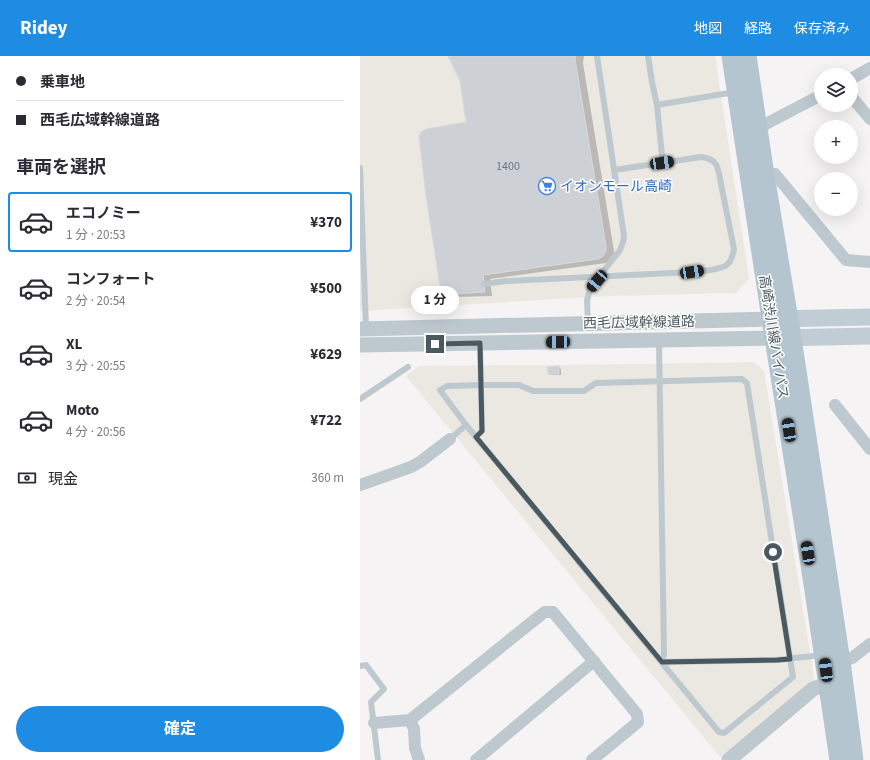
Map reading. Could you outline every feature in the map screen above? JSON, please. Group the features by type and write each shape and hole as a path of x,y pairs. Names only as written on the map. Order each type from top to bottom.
{"main road":[{"name":"高崎渋川線バイパス","path":"731,56 736,92 780,318 812,576 854,760"},
{"name":"高崎渋川線バイパス","path":"747,56 765,175 780,318"},
{"name":"西毛広域幹線道路","path":"780,318 870,317"},
{"name":"西毛広域幹線道路","path":"783,338 870,336"},
{"name":"高崎渋川線バイパス","path":"832,659 827,684 839,760"}],"street":[{"path":"858,75 870,68"},
{"path":"758,128 814,99"},
{"path":"858,105 870,120"},
{"path":"765,175 775,174 846,260 870,262"},
{"name":"西毛広域幹線道路","path":"363,329 780,318"},
{"name":"西毛広域幹線道路","path":"360,345 783,338"},
{"path":"835,405 870,449"},
{"path":"360,485 420,462 450,439"},
{"path":"374,723 410,720 545,612 553,612 637,714 638,722 594,759"},
{"path":"832,659 852,658 870,644"},
{"path":"476,760 594,661"},
{"path":"729,760 813,689 827,684"},
{"path":"410,720 414,729 415,748 419,760"}],"lane":[{"path":"588,323 587,301 590,288 620,250 624,236 597,56"},
{"path":"648,56 657,105 662,163"},
{"path":"657,105 736,92"},
{"path":"484,284 506,281 692,272 728,265 733,258 734,249 717,166 714,162 708,158 701,157 614,170"},
{"path":"360,168 363,329"},
{"path":"658,341 664,654 662,662"},
{"path":"476,437 482,431 480,343"},
{"path":"360,399 408,367"},
{"path":"742,380 747,383 793,677 724,733 719,732 466,425 440,390 448,386 481,384 519,385 533,391 569,391 584,390 596,383 742,380"},
{"path":"450,439 466,425"},
{"path":"662,662 832,659"},
{"path":"360,666 366,666 384,689 371,702 378,760"}],"shaded area":[{"name":"イオンモール高崎","path":"360,56 715,56 749,279 736,293 608,296 360,311"},
{"path":"754,362 764,371 815,683 725,758 720,757 406,376 419,366"}],"building":[{"path":"448,56 576,56 575,59 606,246 606,251 603,256 598,259 483,275 485,292 446,294 443,292 440,287 426,196 419,137 421,132 426,129 466,122 460,81"},
{"path":"559,366 559,374 548,374 547,367"}],"place":[{"name":"イオンモール高崎","path":"547,186"}],"route":[{"path":"435,344 480,343 482,431 476,437 662,662 790,659 773,552"}]}
